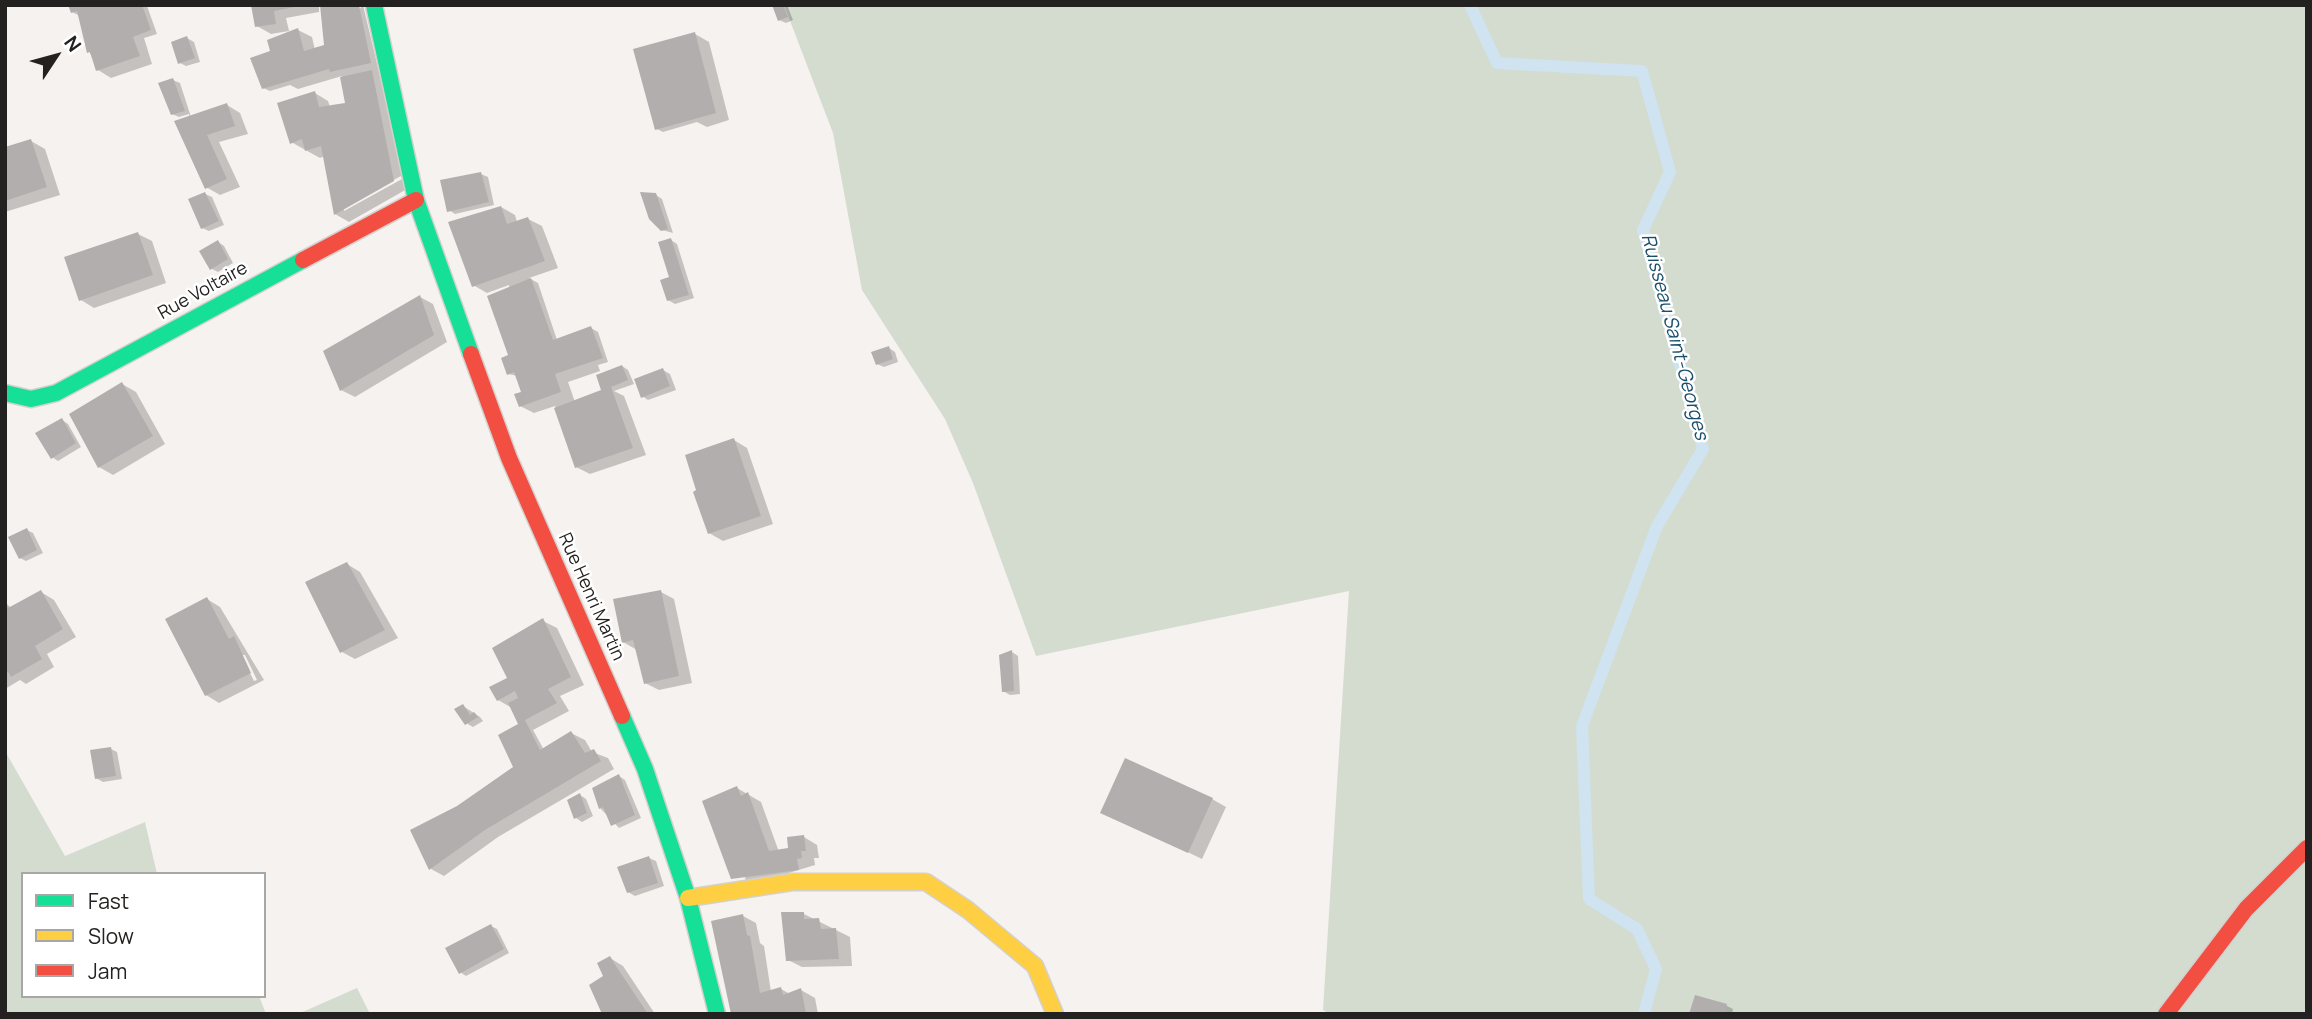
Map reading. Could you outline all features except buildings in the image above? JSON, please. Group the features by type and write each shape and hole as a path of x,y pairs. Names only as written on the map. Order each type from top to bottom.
{"street":[{"name":"Rue Henri Martin","path":"374,5 416,200 509,458 645,769 688,898 717,1014"},
{"name":"Rue Voltaire","path":"5,393 32,399 56,393 416,200"},
{"path":"2166,1014 2246,909 2307,848"},
{"path":"688,898 792,883 926,882 968,910 1035,966 1054,1011"}],"shaded area":[{"path":"784,5 2307,5 2307,1014 1330,1014 1323,1010 1349,591 1036,656 973,483 945,419 862,290 833,133"},
{"path":"5,751 65,856 145,822 157,872 21,872 21,998 260,998 266,1014 5,1014"},
{"path":"357,988 370,1014 298,1014"}],"waterway":[{"name":"Ruisseau Saint-Georges","path":"1470,5 1497,63 1642,71 1670,172 1643,230 1703,449 1657,526 1582,726 1589,899 1637,929 1656,969 1644,1014"}],"traffic: fast":[{"path":"374,5 416,200 471,354"},
{"path":"5,393 31,399 56,393 303,260"},
{"path":"622,716 645,769 688,898 717,1014"}],"traffic: slow":[{"path":"688,898 792,882 926,882 968,910 1035,966 1055,1014"}],"traffic: jam":[{"path":"303,260 416,200"},
{"path":"471,354 509,458 622,716"},
{"path":"2166,1014 2246,909 2307,848"}]}
